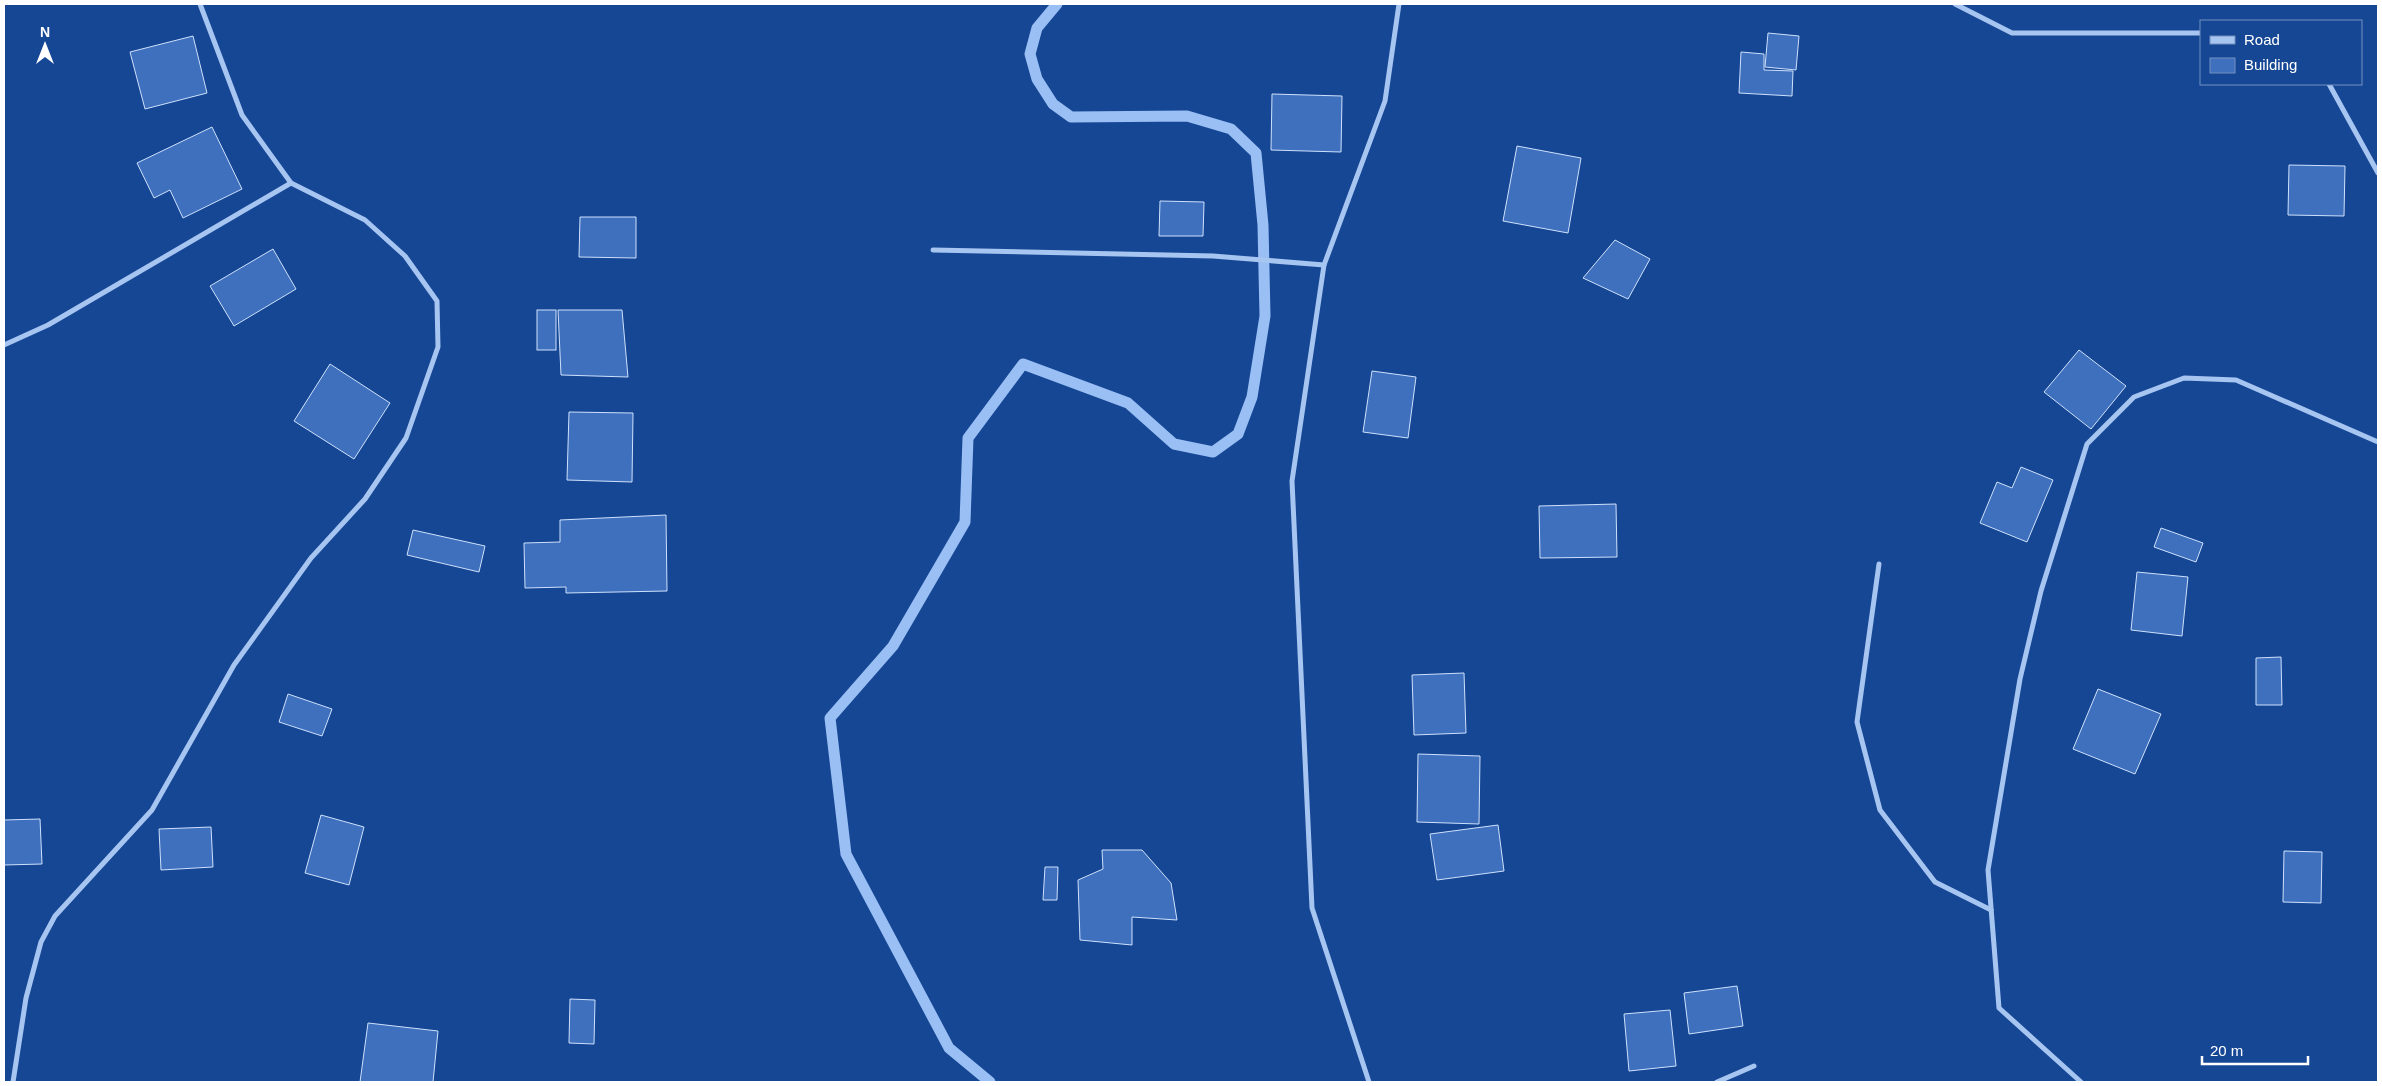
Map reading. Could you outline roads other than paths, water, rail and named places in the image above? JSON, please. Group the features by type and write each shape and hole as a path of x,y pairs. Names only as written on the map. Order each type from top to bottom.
{"street":[{"path":"13,1082 26,998 41,942 55,916 152,810 234,665 311,558 366,499 406,438 438,347 437,301 405,256 366,220 291,183 242,115 200,4"},
{"path":"1369,1082 1312,908 1292,481 1324,265 1385,101 1400,4"},
{"path":"1955,4 2012,33 2200,33"},
{"path":"2330,85 2378,173"},
{"path":"4,345 48,325 291,183"},
{"path":"933,250 1213,256 1288,260 1324,265"},
{"path":"2081,1082 1999,1008 1988,870 2020,679 2042,591 2087,444 2134,398 2184,378 2236,380 2378,442"},
{"path":"1879,564 1857,722 1880,810 1935,882 1991,910"},
{"path":"1718,1082 1754,1066"}],"waterway":[{"path":"990,1082 949,1048 846,854 830,718 893,646 965,522 968,438 1023,364 1128,403 1174,444 1213,452 1238,434 1252,397 1265,316 1263,225 1256,153 1231,129 1187,116 1071,117 1053,104 1037,79 1030,54 1037,28 1057,4"}]}
